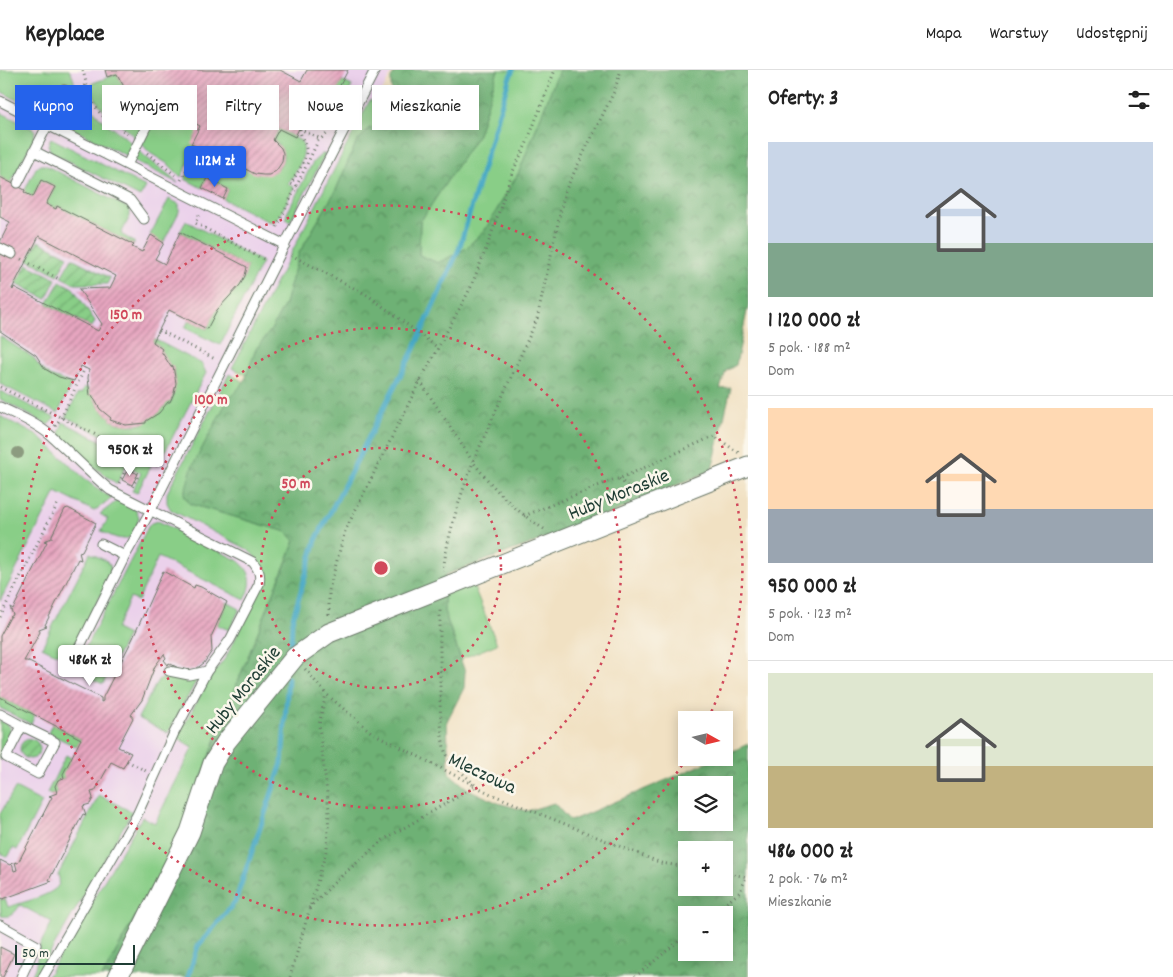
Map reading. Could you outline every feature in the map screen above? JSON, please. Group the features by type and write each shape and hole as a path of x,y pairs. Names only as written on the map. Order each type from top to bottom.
{"street":[{"name":"Huby Moraskie","path":"118,977 190,832 213,763 239,724 295,657 329,633 562,540 745,460"}],"lane":[{"path":"69,668 375,70"},
{"path":"0,101 15,109"},
{"path":"18,183 45,130"},
{"path":"55,130 271,238 283,247"},
{"path":"127,165 145,130"},
{"path":"34,151 130,200 144,220"},
{"path":"0,248 12,254"},
{"path":"0,407 29,421 49,434 94,478 114,492 253,562 261,576 259,584 230,640 207,671 174,733 137,815 43,977"},
{"path":"101,544 125,556"},
{"path":"169,671 189,675 207,671"},
{"path":"0,714 55,742 38,774 6,757 22,726"},
{"path":"0,925 36,946 21,977"}],"path":[{"path":"83,70 95,106 104,117 121,128 153,159 181,181 198,147"},
{"path":"329,633 328,590 345,531 470,289 488,244 512,173 526,145 555,70"},
{"path":"562,540 523,516 496,491 473,462 536,319 565,191 614,92 621,70"},
{"path":"59,132 86,82"},
{"path":"297,186 291,184 305,157 306,151 300,136 300,129 321,139"},
{"path":"262,257 318,141 331,131"},
{"path":"195,212 199,214 195,223 262,257 267,262"},
{"path":"283,247 369,296 438,348"},
{"path":"12,254 59,278"},
{"path":"159,330 216,359 212,367"},
{"path":"49,434 61,418 85,368"},
{"path":"0,387 160,467 165,459"},
{"path":"523,516 615,479 620,479 714,436 745,460"},
{"path":"114,492 127,467 139,474 127,498"},
{"path":"0,617 58,502"},
{"name":"Mleczowa","path":"295,657 326,694 371,732 491,794 661,863 678,866"},
{"path":"290,977 327,848 329,810 320,725 326,694"},
{"path":"127,761 146,771"},
{"path":"309,908 338,878 383,840 476,786"},
{"path":"722,906 740,892 747,877 733,875"},
{"path":"635,977 678,942"}],"shaded area":[{"path":"0,70 393,70 385,85 372,85 372,111 173,496 281,555 96,977 0,977"}],"green space":[{"path":"0,70 69,70 74,81 74,85 15,85 15,99 0,91"},
{"path":"397,70 498,70 478,134 420,222 419,255 438,263 465,249 485,230 519,172 559,70 748,70 748,306 736,365 726,371 720,389 731,388 712,470 588,523 445,575 444,611 465,672 464,688 447,721 449,773 468,789 498,803 527,811 554,803 570,821 699,766 733,766 733,751 748,744 748,977 102,977 181,834 230,701 295,541 287,532 190,504 184,495 192,467 226,403 244,382 256,349 271,330 285,304 299,253 336,190 356,143 369,128 372,128 372,130 479,130 479,85 391,85 391,78"},
{"path":"498,70 559,70 519,172 485,230 465,249 438,263 419,255 420,222 478,134"},
{"path":"117,74 123,85 102,85 102,109 92,90 93,83"},
{"path":"342,81 350,85 340,85"},
{"path":"370,100 372,101 372,130 384,130 356,143 336,190 299,253 285,304 271,330 256,349 247,375 232,368 355,130 362,130 362,116"},
{"path":"92,108 102,120 102,130 116,130 133,145 129,154 125,155 75,130 92,130"},
{"path":"0,112 15,120 15,130 35,130 34,138 11,183 0,177"},
{"path":"197,124 200,126 197,147 181,177 168,164 150,153 141,143 148,130 197,130"},
{"path":"279,129 301,141 303,146 302,158 288,184 294,187 280,215 274,222 267,221 223,199 228,189 207,178 202,188 185,179 199,152 206,155 209,150 255,173 264,174 271,172 277,169 283,159 279,146 273,140"},
{"path":"127,130 141,130 136,139"},
{"path":"51,138 146,187 140,197 51,152 48,145"},
{"path":"138,149 168,174 178,183 135,161"},
{"path":"322,154 325,154 290,222 286,218 287,213 313,162"},
{"path":"40,165 45,165 130,209 130,216 121,234 134,242 134,245 57,206 56,209 46,204 55,187 41,180 33,197 24,192 36,168"},
{"path":"169,199 179,204 179,212 163,243 150,235"},
{"path":"186,221 262,262 220,345 185,328 189,320 207,329 216,310 240,285 247,267 180,232"},
{"path":"38,241 68,256 58,275 28,260"},
{"path":"72,258 110,278 107,284 75,284 61,277"},
{"path":"27,264 56,279 46,299 16,283"},
{"path":"60,281 73,288 95,321 92,327 47,304"},
{"path":"0,336 34,358 38,365 50,376 72,384 58,413 0,384"},
{"path":"154,339 202,364 206,373 160,461 156,462 66,417 78,393 81,394 84,387 88,389 100,409 114,422 137,425 146,423 146,421 159,413 168,402 171,402 175,376 173,367 171,367 161,351 162,349 153,342"},
{"path":"229,374 244,382 226,404 192,467 190,504 287,532 295,540 230,701 181,834 102,977 47,977 142,817 155,823 193,747 177,738 209,679 226,657 263,583 262,568 255,556 247,549 171,510 167,503 167,493"},
{"path":"0,391 55,418 48,425 0,399"},
{"path":"0,416 38,436 91,484 112,498 94,511 56,492 0,601"},
{"path":"63,422 151,466 137,493 132,491 141,473 126,465 117,484 90,464 59,434"},
{"path":"118,500 135,509 139,517 134,533 126,539 121,539 101,531 108,519 100,514"},
{"path":"158,521 242,564 250,578 248,594 245,600 158,557 138,601 130,598 116,629 128,635 103,684 82,671 80,667 81,656 148,527 151,523"},
{"path":"90,553 110,565 111,575 73,648 66,653 54,653 42,647"},
{"path":"472,582 497,644 461,659 444,611 444,593"},
{"path":"227,602 240,609 229,630 217,625"},
{"path":"170,677 183,681 197,680 168,733 138,718 158,680"},
{"path":"0,697 35,715 31,724 0,708"},
{"path":"0,720 8,725 12,734 0,760"},
{"path":"52,724 81,739 77,747 48,733"},
{"path":"30,739 37,742 40,749 37,756 30,759 23,756 20,749 23,742"},
{"path":"66,755 71,758 64,778 58,780 55,786 57,793 51,795 47,793"},
{"path":"15,788 42,802 17,850 13,848 8,857 0,853 0,814"},
{"path":"99,795 132,812 36,977 31,977 40,945 52,922 20,905 12,914 1,916 0,898 2,900 5,898 8,907 45,895 57,887 59,883 58,875"}],"building":[{"path":"105,70 280,70 301,81 307,70 348,70 340,85 289,85 289,130 298,130 295,137 279,129 279,85 207,85 207,130 278,130 273,140 281,148 283,153 282,162 276,171 269,175 255,174 209,150 206,155 199,152 201,149 191,144 200,126 197,124 197,85 123,85 117,74 107,77"},
{"path":"0,177 25,190 24,192 33,197 41,180 55,187 46,204 56,209 57,206 134,245 132,247 142,252 151,235 164,243 155,259 165,264 180,232 247,267 240,285 217,310 207,329 169,310 153,342 162,349 161,351 171,367 173,366 176,383 174,393 170,402 159,413 146,421 146,423 126,425 110,420 111,418 100,409 92,395 90,396 89,370 81,366 74,381 59,377 45,369 36,355 0,331 0,242 10,222 0,217","holes":["39,236 116,276 110,288 79,289 102,324 98,331 14,287 12,289"]},
{"path":"207,178 228,189 223,199 202,188"},
{"path":"128,469 138,474 132,485 122,480"},
{"path":"68,508 96,523 82,551 79,552 81,560 78,559 45,625 47,626 39,629 40,632 24,661 101,698 101,702 133,638 163,571 194,588 195,585 201,587 227,602 211,637 212,651 204,663 196,669 182,670 169,663 168,665 164,660 166,658 164,654 155,666 142,700 131,715 133,718 118,747 131,753 123,768 111,762 95,791 91,792 93,798 90,804 83,806 86,815 83,814 49,880 52,881 3,899 0,897 0,860 10,865 12,863 14,871 17,870 15,862 18,863 52,797 49,796 57,793 55,786 58,780 64,778 63,774 81,739 0,697 0,636 13,615 10,607 13,609 47,542 44,541 52,538 65,509"},
{"path":"0,947 14,954 3,977 0,977"}],"waterway":[{"path":"291,644 292,621 316,540 414,349 459,249 513,70"},
{"path":"188,977 198,946 235,902 282,763 288,678"}]}
